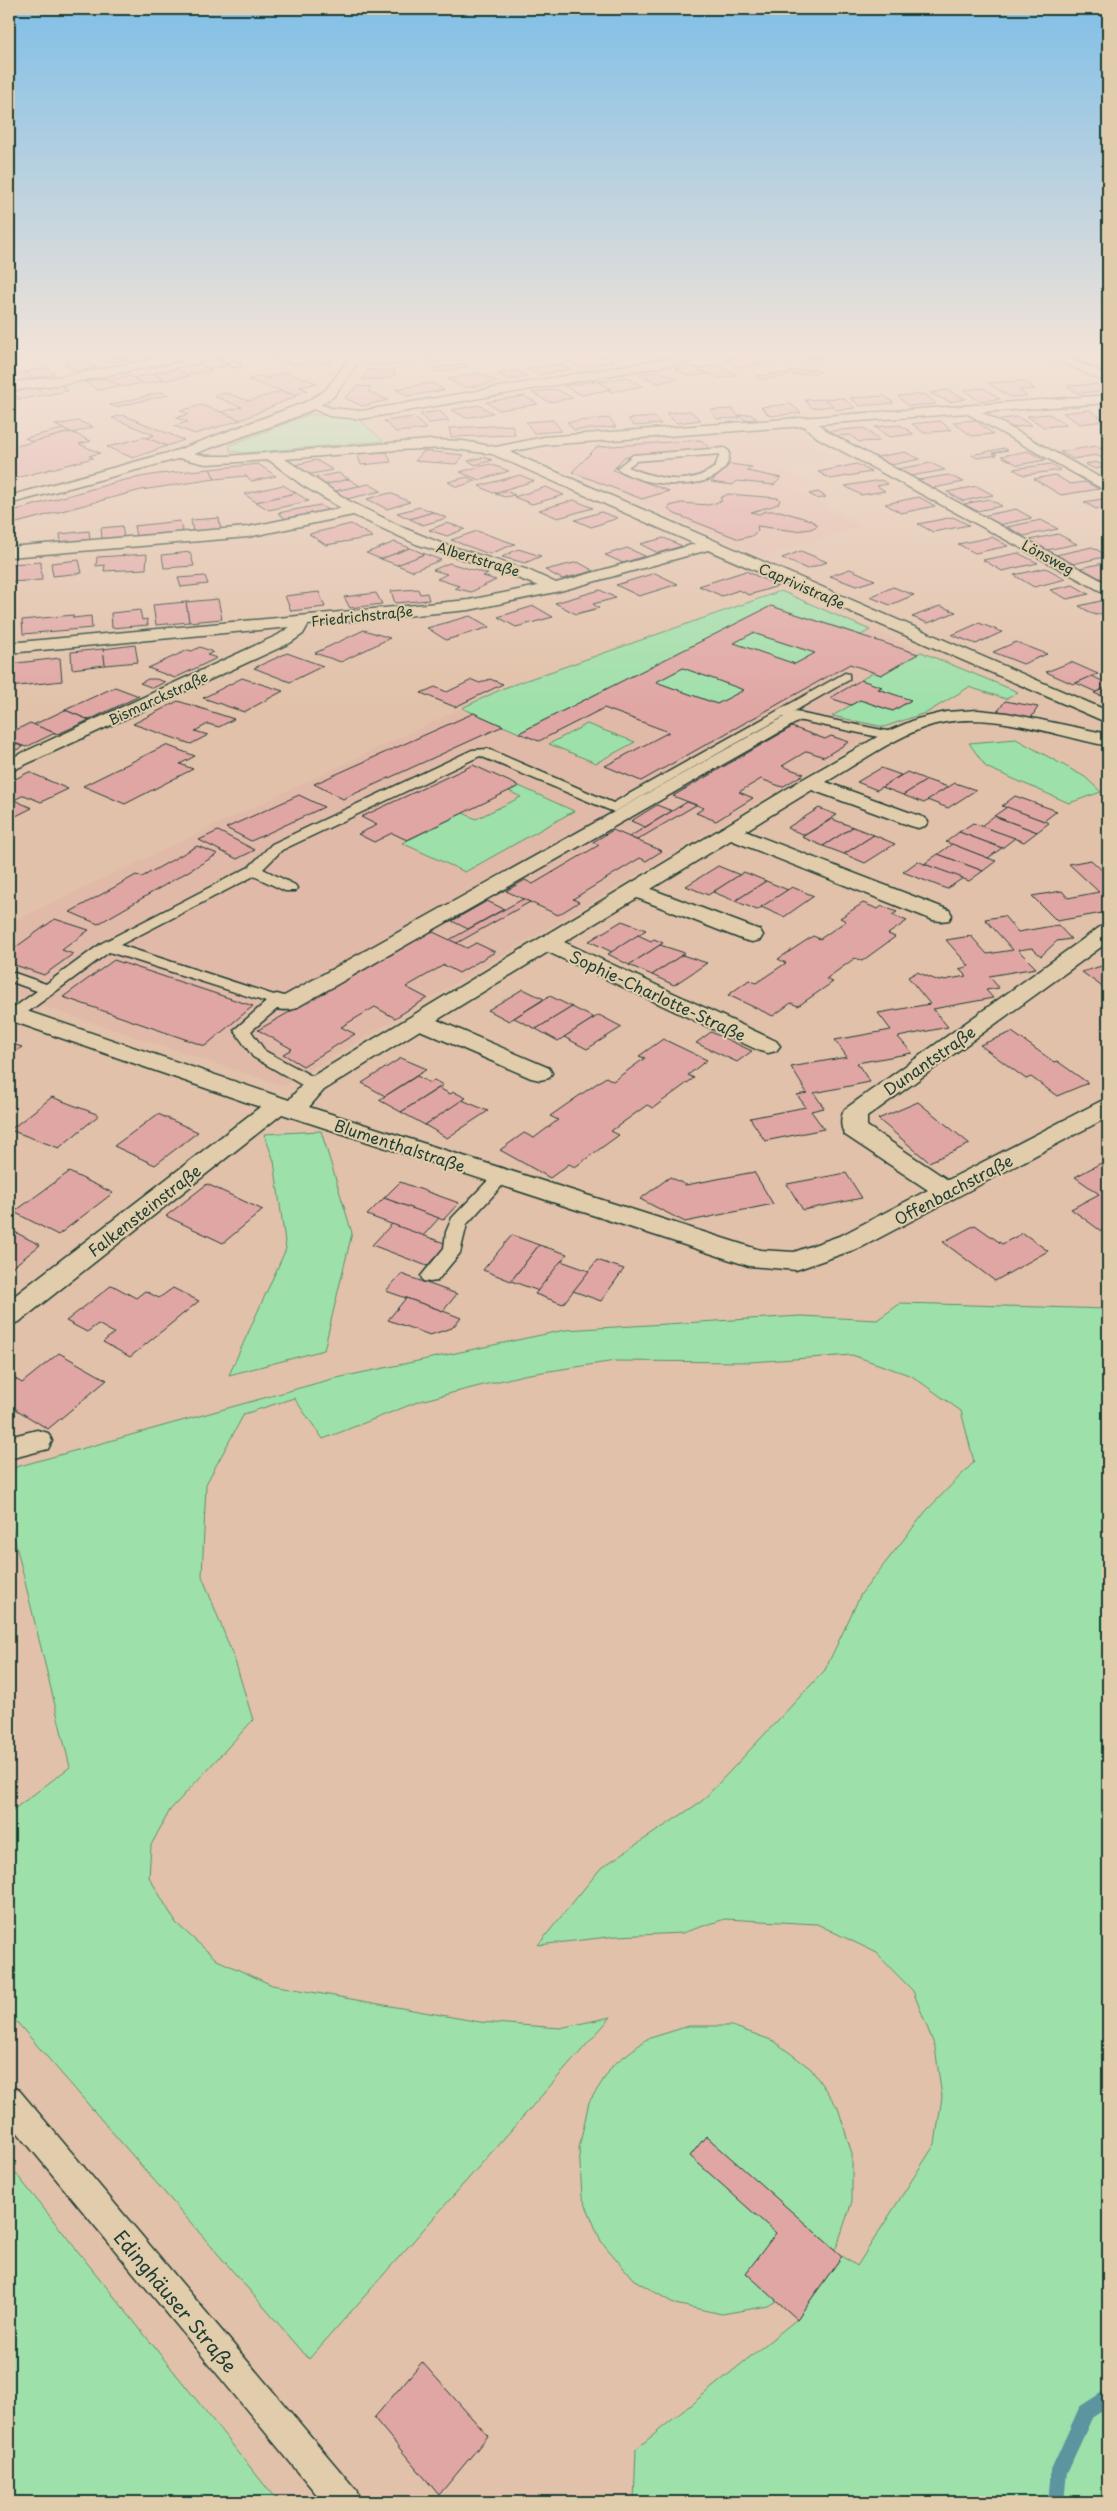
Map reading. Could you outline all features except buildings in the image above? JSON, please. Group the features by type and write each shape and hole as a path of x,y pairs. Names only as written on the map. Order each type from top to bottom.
{"street":[{"path":"9,500 105,474"},
{"name":"Albertstraße","path":"295,474 306,483 354,510 422,541 531,575 554,588"},
{"name":"Caprivistraße","path":"549,474 1108,718"},
{"name":"Lönsweg","path":"895,474 1108,590"},
{"path":"1083,474 1108,488"},
{"path":"9,552 248,532 354,510"},
{"name":"Friedrichstraße","path":"9,648 469,605 554,588 709,545"},
{"name":"Bismarckstraße","path":"9,766 284,639 297,630 300,622"},
{"path":"277,1001 286,1004 788,714"},
{"name":"Sophie-Charlotte-Straße","path":"286,1107 315,1086 419,1021 810,783 918,724 946,717 978,715 1007,718 1108,740"},
{"path":"810,783 918,822"},
{"path":"730,832 941,915"},
{"path":"636,890 752,935"},
{"name":"Dunantstraße","path":"948,1192 854,1129 854,1114 1108,932"},
{"name":"Sophie-Charlotte-Straße","path":"547,943 768,1046"},
{"name":"Blumenthalstraße","path":"12,1013 286,1107 758,1259 796,1261"},
{"path":"419,1021 540,1073"},
{"name":"Falkensteinstraße","path":"9,1315 286,1107"},
{"name":"Offenbachstraße","path":"796,1261 852,1241 1107,1109"}],"lane":[{"path":"637,474 644,477 690,483 706,479 712,474"},
{"path":"12,1013 107,946 254,870 277,847 477,753 483,752 614,808 788,714 845,677"},
{"path":"788,714 893,736"},
{"path":"254,870 290,888"},
{"path":"107,946 277,1001"},
{"path":"9,976 47,989"},
{"path":"277,1001 242,1030 259,1054 315,1086"},
{"path":"430,1276 453,1249 458,1222 501,1177"},
{"name":"Edinghäuser Straße","path":"9,2100 344,2502"}],"shaded area":[{"path":"575,474 790,474 810,486 795,490 861,526 762,557"},
{"path":"781,591 1018,692 1006,699 969,687 928,712 884,727 284,1086 9,995 9,924 16,920 504,688"}],"green space":[{"path":"781,591 870,630 861,635 771,606 519,733 462,708 504,688"},
{"path":"753,633 815,653 795,664 734,643"},
{"path":"921,652 1018,692 1006,699 969,687 928,712 884,727 832,716 860,700 893,711 910,701 878,689 881,687 861,680 874,672 881,675"},
{"path":"683,668 744,690 717,704 656,682"},
{"path":"587,724 635,742 596,763 549,744"},
{"path":"1016,739 1085,777 1101,792 1069,803 986,767 969,743"},
{"path":"519,786 574,811 465,872 402,843 463,813 476,819 521,797 509,791"},
{"path":"321,1131 352,1233 324,1350 229,1375 286,1249 274,1161 264,1134"},
{"path":"901,1303 1108,1309 1108,2502 634,2502 636,2449 797,2319 842,2256 857,2266 935,2144 942,2097 935,2047 913,1991 875,1952 817,1924 725,1919 682,1933 617,1936 538,1945 601,1868 702,1801 825,1670 861,1594 926,1511 974,1462 961,1411 912,1376 852,1355 750,1362 615,1361 523,1375 420,1401 323,1439 294,1398 244,1414 206,1484 202,1576 235,1661 253,1720 170,1810 151,1845 149,1877 176,1923 217,1960 272,1985 480,2022 560,2028 611,2017 309,2359 9,2013 9,1813 70,1767 9,1516 9,1469 332,1379 565,1330 801,1316 877,1320"},
{"path":"689,2026 732,2026 774,2041 811,2069 838,2108 852,2154 852,2201 837,2246 809,2282 768,2306 722,2314 675,2304 633,2279 601,2241 582,2196 579,2148 589,2102 613,2065 647,2039"},
{"path":"9,2165 278,2502 9,2502"}],"waterway":[{"path":"1056,2502 1059,2471 1086,2412 1108,2398"}]}
